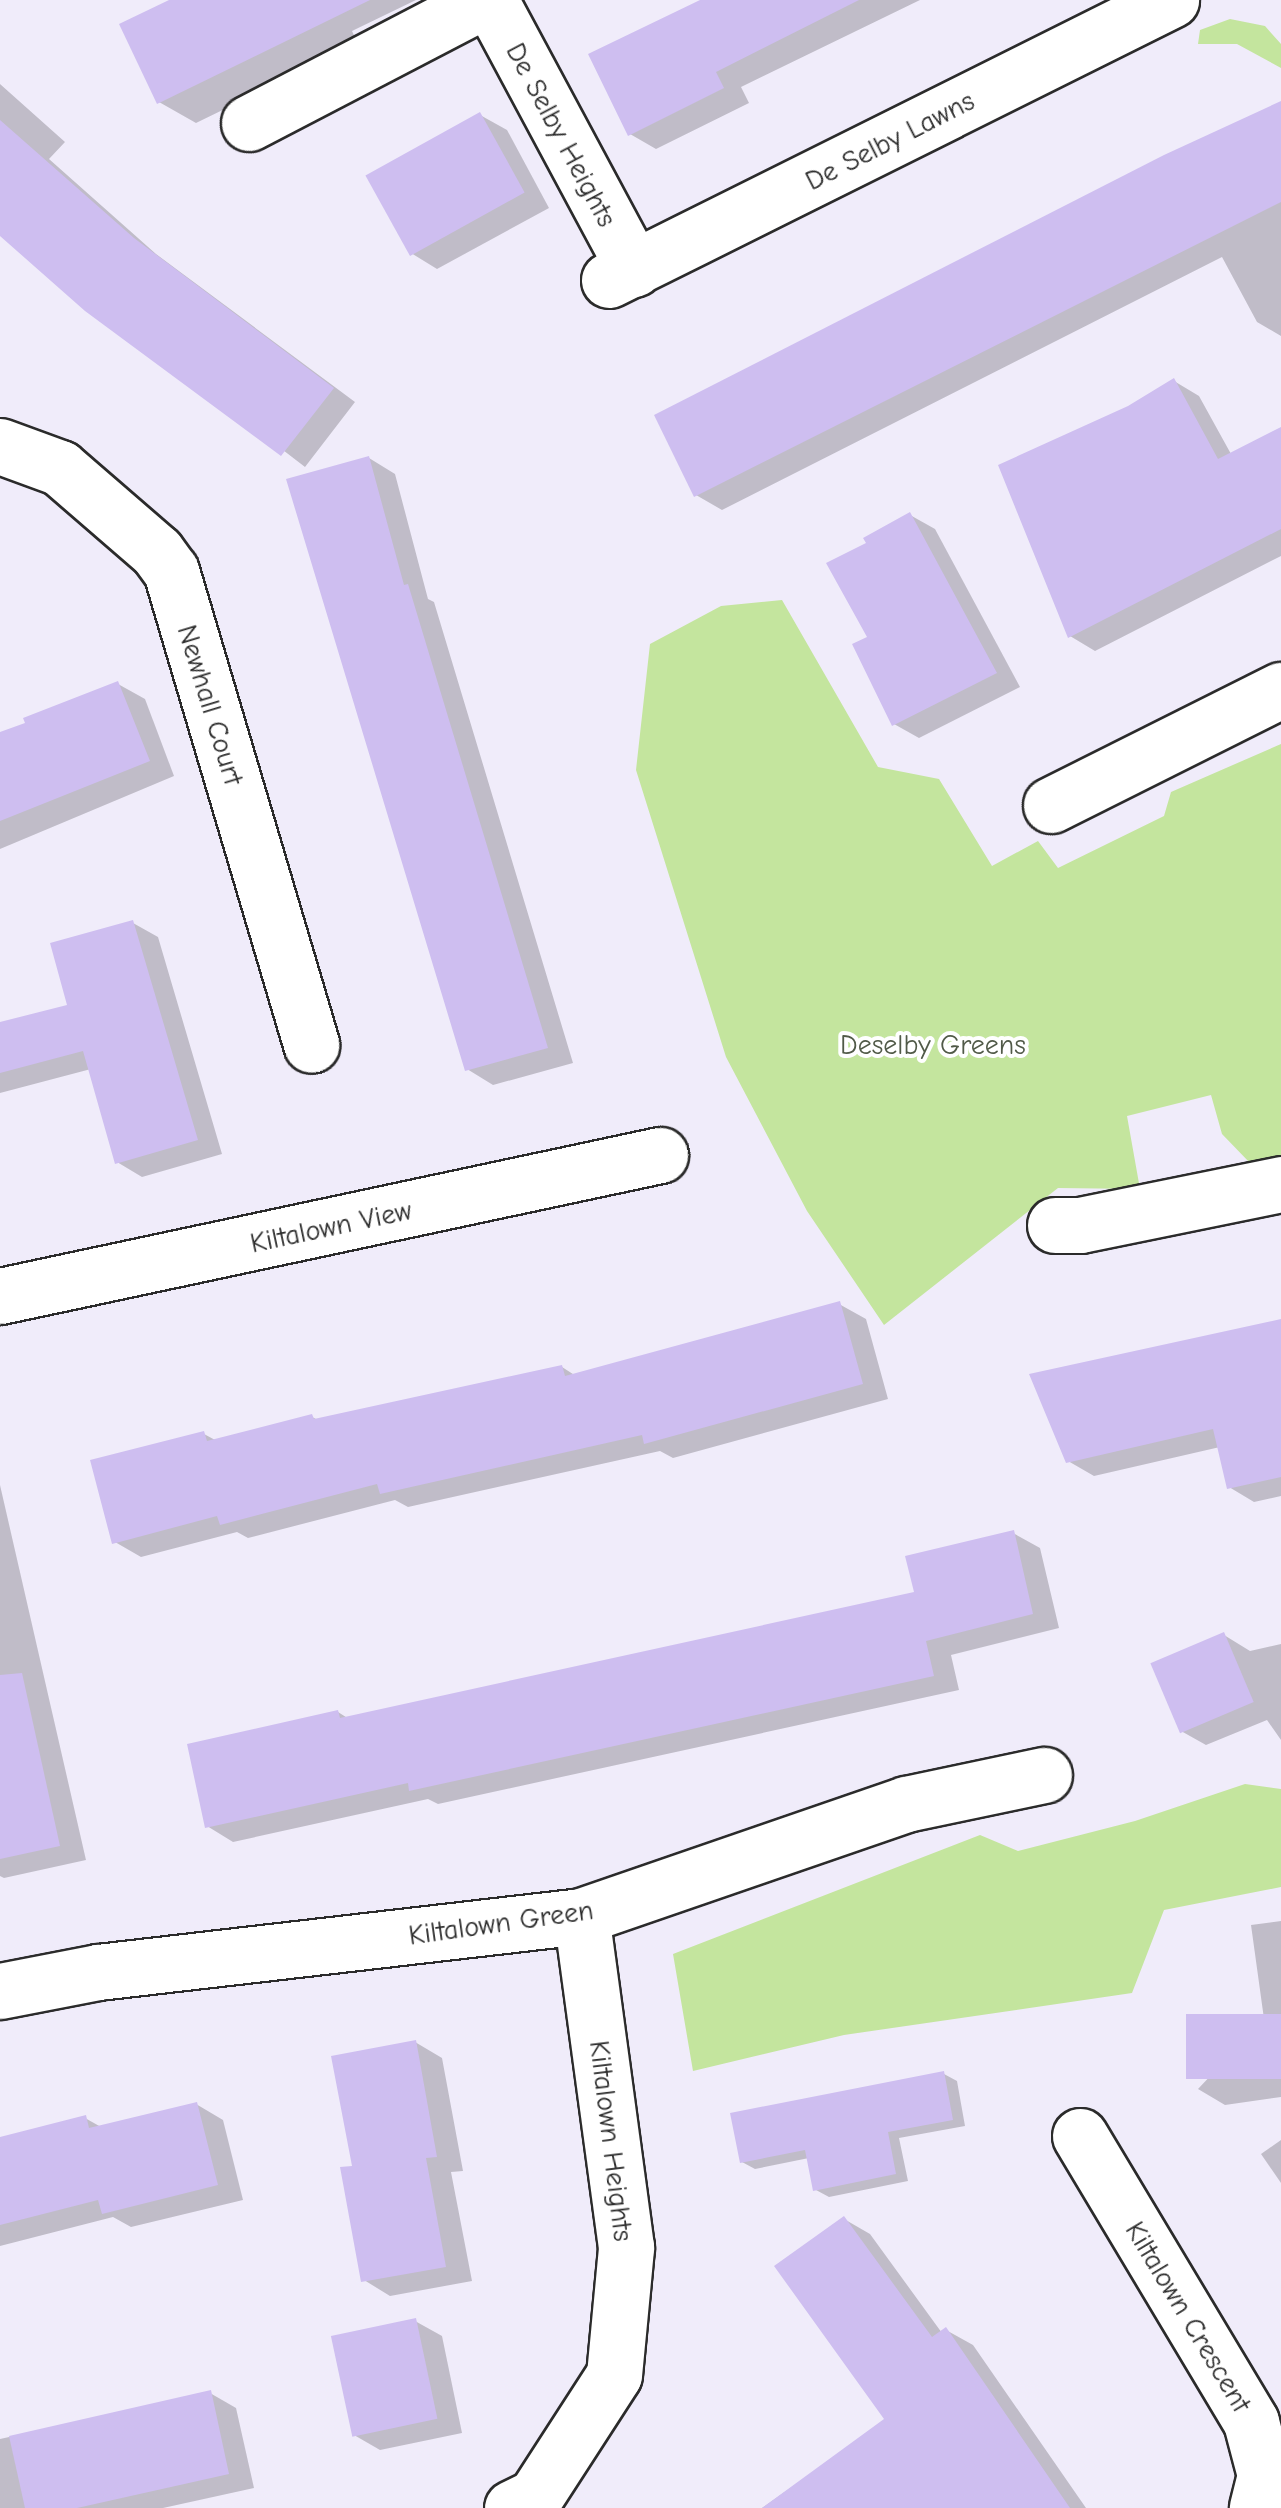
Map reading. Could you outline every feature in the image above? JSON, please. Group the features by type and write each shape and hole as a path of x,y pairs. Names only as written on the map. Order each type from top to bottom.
{"street":[{"name":"De Selby Heights","path":"249,123 487,0 621,274"},
{"name":"De Selby Lawns","path":"621,274 1171,0"},
{"name":"Newhall Court","path":"0,446 60,468 157,552 171,571 311,1045"},
{"path":"1051,806 1281,690"},
{"name":"Kiltalown View","path":"0,1296 660,1155"},
{"path":"1055,1225 1080,1226 1281,1184"},
{"name":"Kiltalown Green","path":"0,1990 98,1972 582,1916 906,1804 1044,1775"},
{"name":"Kiltalown Heights","path":"512,2508 536,2497 614,2376 626,2246 582,1916"},
{"name":"Kiltalown Crescent","path":"1080,2136 1251,2422 1265,2475 1258,2508"}],"green space":[{"path":"1230,19 1265,26 1281,44 1281,68 1237,44 1198,44 1200,30"},
{"name":"Deselby Greens","path":"782,600 878,767 939,779 992,866 1038,841 1058,868 1164,816 1171,792 1281,744 1281,1156 1251,1164 1222,1134 1211,1095 1127,1116 1140,1189 1058,1188 884,1325 807,1211 726,1057 636,770 650,644 721,606"},
{"path":"1245,1784 1281,1789 1281,1887 1164,1910 1132,1993 844,2035 693,2071 673,1954 980,1835 1018,1851 1135,1821"}],"building":[{"path":"169,0 370,0 157,104 119,24"},
{"path":"700,0 859,0 716,72 724,88 628,136 588,54"},
{"path":"1281,101 1281,202 694,497 654,415 1164,155"},
{"path":"480,112 525,192 410,256 365,176"},
{"path":"0,120 134,238 334,388 281,456 85,311 0,236"},
{"path":"1174,378 1218,459 1281,427 1281,529 1068,638 998,465 1128,406"},
{"path":"369,456 404,585 408,584 548,1048 465,1071 286,479"},
{"path":"910,512 997,673 892,726 852,644 867,637 826,563 866,543 863,538"},
{"path":"118,681 150,761 0,821 0,732 25,723 23,718"},
{"path":"133,920 198,1140 115,1164 83,1051 0,1073 0,1022 67,1005 50,943"},
{"path":"840,1301 863,1384 644,1444 642,1435 380,1494 377,1484 220,1525 217,1516 112,1544 90,1460 204,1431 207,1441 312,1414 314,1419 562,1365 565,1376"},
{"path":"1281,1319 1281,1477 1227,1489 1213,1429 1066,1463 1029,1374"},
{"path":"1014,1530 1033,1614 926,1641 934,1676 409,1791 408,1783 205,1828 187,1744 338,1710 340,1718 914,1592 905,1556"},
{"path":"1224,1632 1254,1702 1180,1733 1150,1663"},
{"path":"22,1673 60,1846 0,1859 0,1675"},
{"path":"1186,2014 1281,2014 1281,2079 1186,2079"},
{"path":"416,2040 437,2157 426,2158 446,2267 361,2282 340,2167 352,2166 331,2056"},
{"path":"944,2071 953,2120 888,2132 896,2174 813,2191 805,2150 740,2163 730,2113"},
{"path":"197,2102 218,2185 102,2214 98,2200 0,2225 0,2137 86,2115 89,2128"},
{"path":"844,2216 932,2337 946,2327 1070,2508 762,2508 884,2419 774,2266"},
{"path":"416,2318 437,2419 352,2437 331,2336"},
{"path":"211,2390 229,2474 77,2508 25,2508 9,2436"}]}
